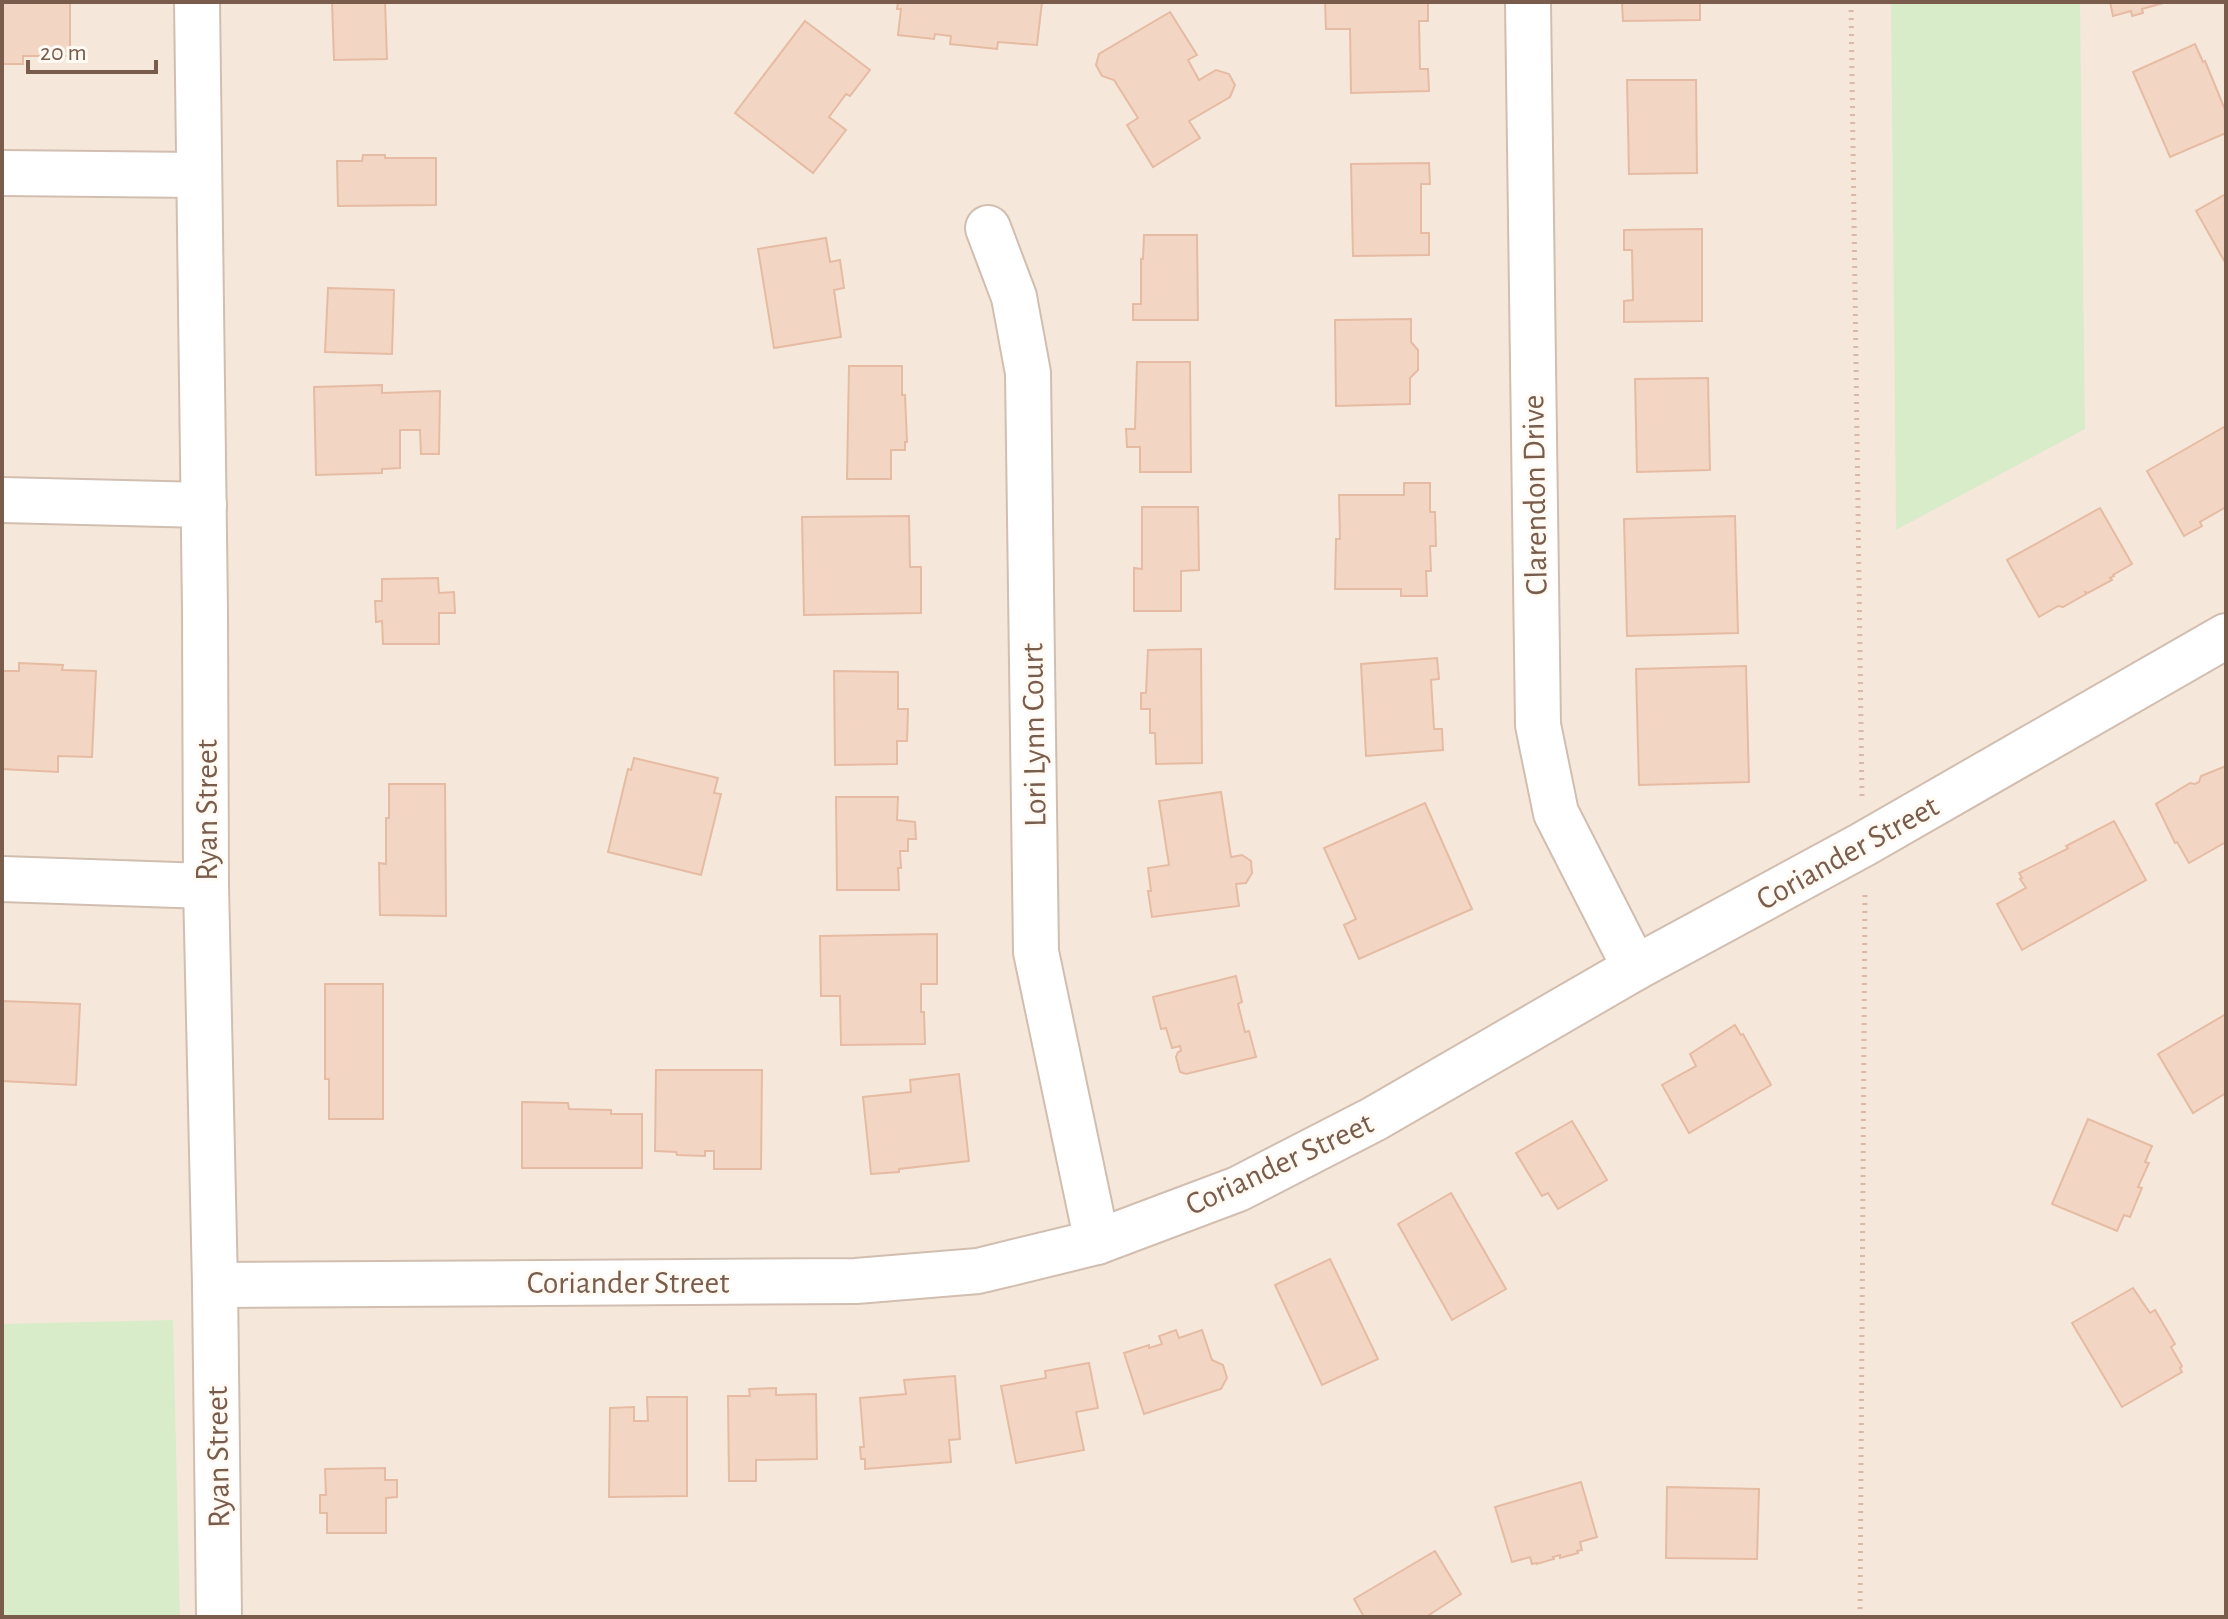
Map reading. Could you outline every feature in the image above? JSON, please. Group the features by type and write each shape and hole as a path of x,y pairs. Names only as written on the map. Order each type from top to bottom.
{"street":[{"name":"Ryan Street","path":"197,2 206,886 219,1617"},
{"name":"Clarendon Drive","path":"1528,2 1538,725 1556,813 1635,968"},
{"path":"2,173 199,175"},
{"name":"Lori Lynn Court","path":"988,228 1014,297 1028,373 1036,952 1097,1242"},
{"path":"2,500 204,505"},
{"name":"Coriander Street","path":"215,1285 856,1281 978,1271 1097,1242 1238,1189 1374,1119 1635,968 1862,845 2226,636"},
{"path":"2,879 206,886"}],"shaded area":[{"path":"2,2 2226,2 2226,1617 2,1617"}],"green space":[{"path":"1891,2 2080,2 2085,429 1896,530"},
{"path":"173,1320 180,1617 2,1617 2,1324"}],"building":[{"path":"2,2 70,2 70,56 23,56 23,64 2,64"},
{"path":"332,2 385,2 387,59 334,60"},
{"path":"898,2 1042,2 1037,45 998,42 997,49 950,44 951,36 935,34 934,39 898,35 901,9 897,9"},
{"path":"1325,2 1428,2 1428,21 1419,21 1420,69 1428,69 1429,91 1351,93 1350,29 1326,29"},
{"path":"1622,2 1700,2 1700,20 1623,21"},
{"path":"2110,2 2167,2 2142,9 2143,13 2132,16 2131,11 2113,16"},
{"path":"1170,12 1197,55 1188,60 1199,80 1216,70 1229,74 1235,85 1230,97 1189,121 1200,138 1153,167 1127,125 1138,118 1114,80 1102,76 1096,65 1099,54"},
{"path":"805,21 870,70 829,117 846,130 813,173 735,113"},
{"path":"2195,44 2226,112 2226,133 2170,157 2133,72"},
{"path":"1627,80 1696,80 1697,173 1629,174"},
{"path":"363,155 436,158 436,205 338,206 337,161 362,161"},
{"path":"1429,163 1430,184 1421,184 1421,233 1429,233 1429,255 1353,256 1351,164"},
{"path":"2226,194 2226,264 2196,211"},
{"path":"1702,229 1702,321 1624,322 1624,301 1633,300 1632,250 1624,250 1624,230"},
{"path":"1144,235 1197,235 1198,320 1133,320 1133,304 1141,304"},
{"path":"826,238 830,262 840,260 844,288 834,290 841,337 774,348 758,249"},
{"path":"328,288 394,290 392,354 325,352"},
{"path":"1411,319 1411,342 1418,350 1418,370 1410,378 1410,404 1336,406 1335,320"},
{"path":"1137,362 1190,362 1191,472 1140,472 1140,447 1127,447 1126,429 1135,429"},
{"path":"849,366 902,366 907,442 905,450 891,450 891,479 847,479"},
{"path":"1708,378 1710,470 1637,472 1635,379"},
{"path":"382,385 382,393 440,391 439,454 421,454 420,430 400,430 400,468 382,469 382,473 316,475 314,387"},
{"path":"2224,427 2226,507 2200,522 2202,526 2184,536 2147,471"},
{"path":"1404,483 1430,483 1430,512 1435,512 1436,546 1430,546 1431,571 1426,571 1427,596 1401,596 1401,589 1335,589 1336,539 1340,539 1339,495 1404,495"},
{"path":"1142,507 1198,507 1199,570 1181,571 1181,611 1134,611 1134,568 1142,569"},
{"path":"2100,508 2132,564 2113,575 2112,580 2039,617 2007,560"},
{"path":"909,516 910,567 921,567 921,613 804,615 802,517"},
{"path":"1735,516 1738,633 1627,636 1624,519"},
{"path":"438,578 439,593 454,592 455,613 439,613 439,644 383,644 382,621 376,622 375,601 382,601 382,579"},
{"path":"1201,649 1202,763 1156,764 1155,733 1150,733 1150,709 1141,709 1141,693 1146,693 1148,650"},
{"path":"1437,658 1439,679 1431,680 1434,729 1442,729 1443,750 1366,756 1361,664"},
{"path":"19,663 63,665 62,670 96,671 92,757 58,756 58,772 2,769 2,671 19,671"},
{"path":"1746,666 1749,782 1639,785 1636,669"},
{"path":"834,671 898,672 898,709 908,709 907,741 897,741 897,764 835,765"},
{"path":"634,758 718,778 714,793 721,794 701,875 608,852 628,769 631,770"},
{"path":"2226,766 2226,842 2189,863 2175,843 2156,804 2190,783 2199,782 2201,776"},
{"path":"389,784 445,784 446,916 380,915 379,863 386,864"},
{"path":"1221,792 1231,857 1242,855 1251,861 1252,873 1246,883 1236,884 1239,906 1152,917 1148,868 1169,865 1159,801"},
{"path":"836,797 898,797 897,820 915,822 916,839 908,839 908,851 900,851 899,890 837,890"},
{"path":"1425,803 1472,909 1359,959 1344,925 1356,919 1324,848"},
{"path":"2114,821 2146,880 2022,950 1997,904 2026,888 2019,873"},
{"path":"937,934 937,984 921,984 925,1044 841,1045 840,996 821,996 820,936"},
{"path":"1236,976 1242,1002 1238,1004 1256,1057 1186,1074 1180,1072 1176,1057 1181,1051 1180,1046 1172,1048 1166,1028 1161,1029 1153,997"},
{"path":"325,984 383,984 383,1119 329,1119 329,1079 325,1079"},
{"path":"2,1001 80,1004 76,1085 2,1081"},
{"path":"2226,1014 2226,1093 2193,1113 2158,1054"},
{"path":"1735,1025 1771,1085 1689,1133 1662,1085 1696,1066 1690,1054"},
{"path":"656,1070 762,1070 761,1169 714,1169 714,1151 705,1151 705,1156 655,1151"},
{"path":"959,1074 969,1161 871,1174 863,1097 911,1092 910,1080"},
{"path":"522,1102 568,1103 569,1109 642,1114 642,1168 522,1168"},
{"path":"2088,1119 2152,1146 2145,1162 2149,1163 2138,1187 2142,1188 2130,1217 2124,1215 2117,1231 2052,1204"},
{"path":"1572,1121 1607,1180 1558,1209 1548,1193 1542,1196 1516,1153"},
{"path":"1451,1193 1506,1289 1452,1320 1398,1224"},
{"path":"1330,1259 1378,1359 1322,1385 1275,1285"},
{"path":"2133,1288 2150,1313 2155,1310 2175,1344 2171,1347 2182,1366 2182,1372 2122,1407 2072,1323"},
{"path":"1176,1330 1179,1338 1202,1330 1212,1360 1223,1365 1227,1378 1221,1389 1144,1414 1124,1353 1162,1344 1159,1336"},
{"path":"1089,1363 1098,1408 1076,1412 1084,1450 1016,1463 1001,1386 1046,1378 1045,1371"},
{"path":"955,1376 960,1439 949,1440 951,1462 865,1469 860,1447 864,1447 860,1398 906,1394 904,1380"},
{"path":"776,1388 776,1395 816,1394 817,1459 756,1460 756,1481 729,1481 728,1396 750,1396 749,1389"},
{"path":"647,1397 687,1397 687,1496 609,1497 610,1408 634,1407 634,1421 648,1421"},
{"path":"385,1468 385,1480 397,1480 397,1497 386,1498 386,1533 327,1533 327,1513 320,1513 320,1495 326,1495 325,1469"},
{"path":"1581,1482 1597,1537 1580,1542 1582,1550 1578,1553 1560,1558 1560,1555 1537,1564 1532,1564 1530,1557 1512,1562 1495,1507"},
{"path":"1667,1487 1759,1489 1757,1559 1666,1558"},
{"path":"1435,1551 1461,1594 1426,1617 1364,1617 1354,1599"}]}
